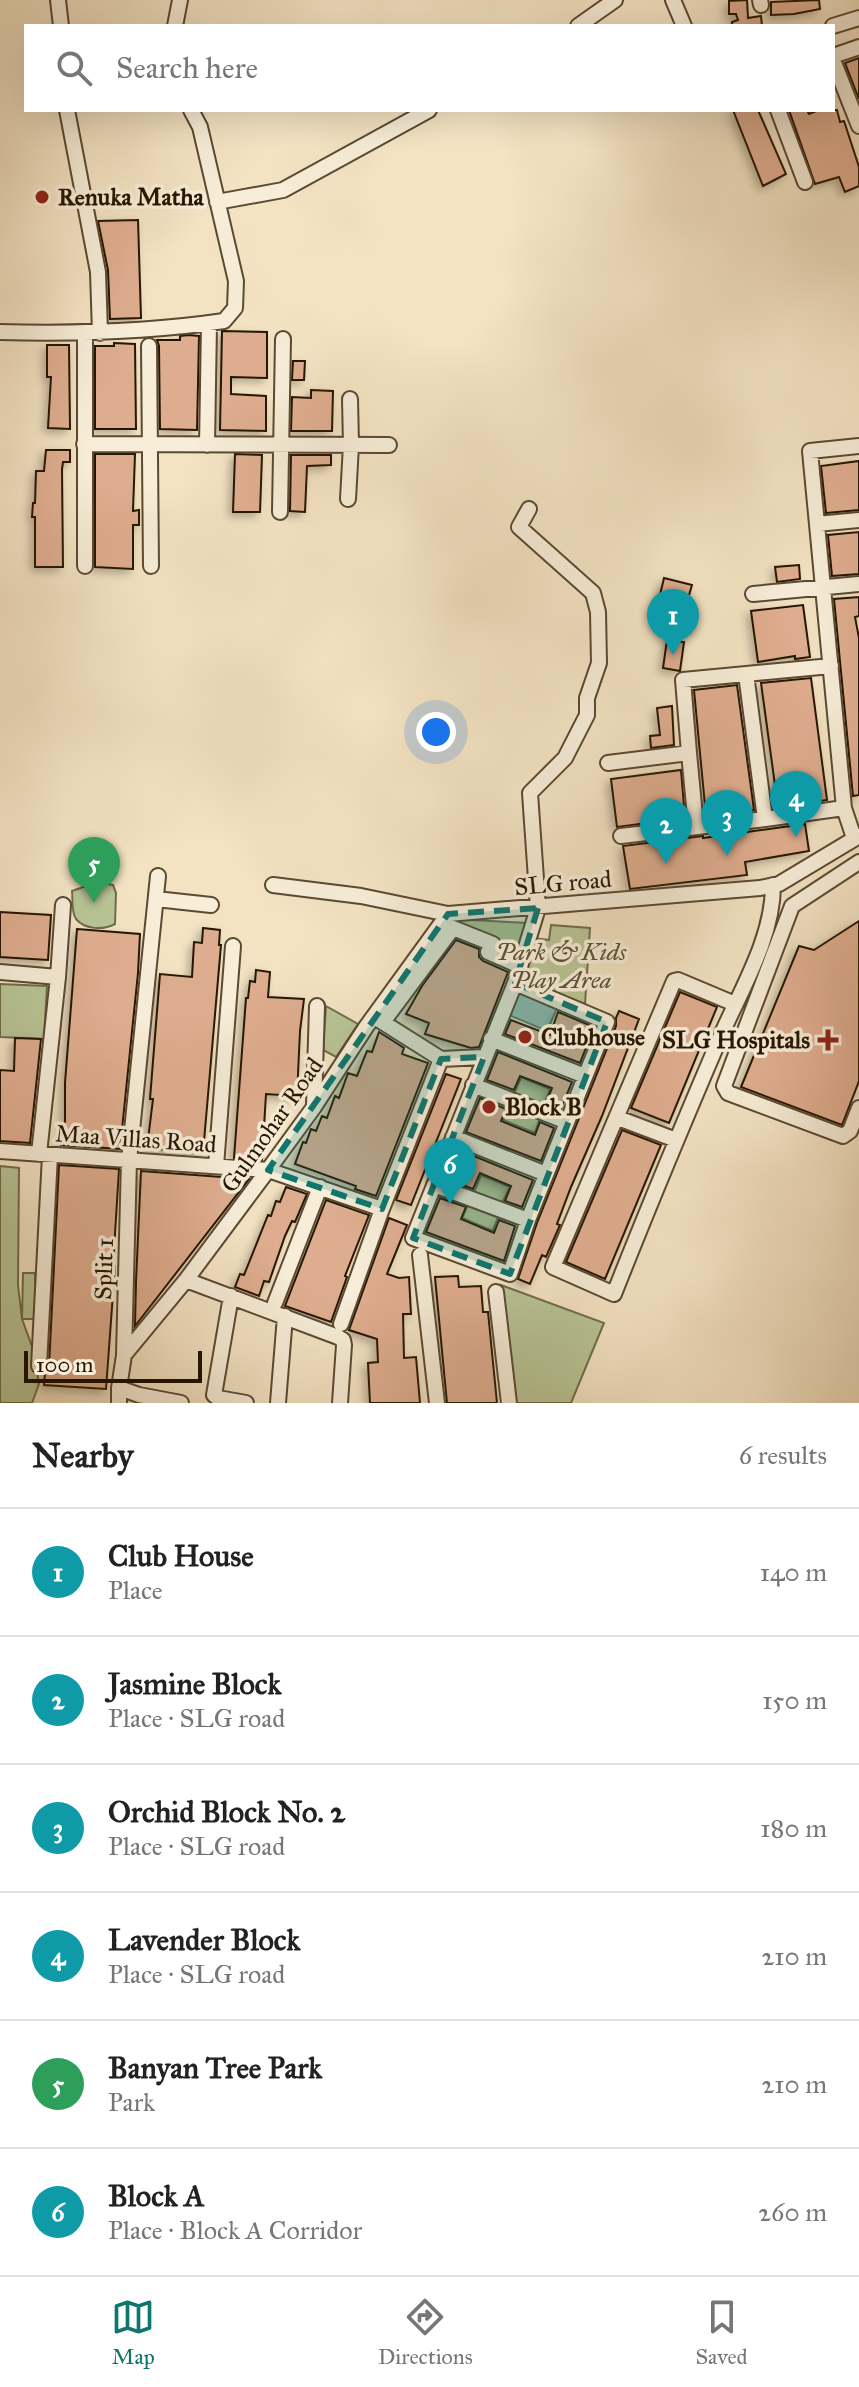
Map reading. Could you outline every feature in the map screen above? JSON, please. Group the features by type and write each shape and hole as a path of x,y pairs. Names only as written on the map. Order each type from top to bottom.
{"street":[{"path":"58,0 61,24"},
{"path":"175,24 180,0"},
{"path":"581,24 615,0"},
{"path":"673,0 683,24"},
{"path":"835,25 859,18"},
{"path":"835,57 859,47"},
{"path":"835,63 859,126"},
{"path":"67,112 98,272 84,444 85,566"},
{"path":"0,332 149,331 224,321 235,308 236,281 200,127 192,112"},
{"path":"217,202 283,190 425,112"},
{"path":"779,112 805,182"},
{"path":"207,445 209,324"},
{"path":"280,512 283,339"},
{"path":"149,346 151,566"},
{"path":"348,499 350,399"},
{"path":"84,444 389,445"},
{"path":"857,837 844,808 810,451 859,446"},
{"path":"515,983 607,1022 528,1220 510,1274 413,1238 515,983 538,908 530,793 565,758 587,715 587,698 599,663 598,612 593,593 519,527 529,509"},
{"path":"817,524 859,520"},
{"path":"753,594 859,584"},
{"path":"696,827 683,680 831,666"},
{"path":"746,674 765,819"},
{"path":"608,763 689,753"},
{"path":"621,836 844,808"},
{"name":"SLG road","path":"273,885 361,896 448,914 538,908 760,888 773,885 857,837"},
{"path":"859,862 792,906 725,1080 725,1091 728,1093 843,1136 850,1131 859,1108"},
{"name":"Split 1","path":"119,1396 124,1355 130,1155 158,876"},
{"path":"735,1004 674,981 553,1267 614,1294 676,1140 757,957 772,910 773,885"},
{"path":"156,899 211,905"},
{"path":"39,1366 44,1154 63,905"},
{"name":"Gulmohar Road","path":"124,1355 186,1280 268,1170 378,1019 448,914"},
{"path":"484,1057 441,1059 378,1019 453,928 493,944 488,952 490,954 520,966"},
{"path":"216,1166 233,946"},
{"path":"0,972 58,977"},
{"path":"314,1107 317,1006"},
{"path":"491,1039 585,1076"},
{"path":"341,1324 441,1059"},
{"path":"473,1085 567,1122"},
{"path":"618,1118 676,1140"},
{"path":"453,1137 546,1174"},
{"name":"Maa Villas Road","path":"0,1151 130,1155 268,1170 382,1209"},
{"path":"434,1185 528,1220"},
{"path":"275,1303 320,1187"},
{"path":"420,1255 437,1403"},
{"path":"186,1280 343,1340 340,1403"},
{"path":"496,1292 509,1403"},
{"path":"231,1296 214,1395 246,1403"},
{"path":"278,1403 285,1316"},
{"path":"119,1396 139,1395 181,1403"}],"highlighted area":[{"path":"538,908 515,983 607,1022 510,1274 413,1238 484,1057 441,1059 382,1209 268,1170 448,914"}],"green space":[{"path":"662,602 689,607 687,613 693,615 691,632 655,627"},
{"path":"97,882 113,885 116,893 115,924 95,928 76,919 72,891"},
{"path":"451,919 528,923 516,962 449,925"},
{"name":"Park & Kids Play Area","path":"551,925 590,928 585,1004 524,982 535,938 549,940"},
{"path":"0,984 47,986 44,1039 0,1037"},
{"path":"326,1006 358,1024 336,1057 323,1050"},
{"path":"521,1077 550,1089 542,1110 512,1099"},
{"path":"511,1102 541,1114 535,1133 503,1120"},
{"path":"0,1166 19,1168 18,1285 22,1319 34,1352 39,1384 32,1403 0,1403"},
{"path":"481,1175 510,1187 500,1207 472,1197"},
{"path":"470,1200 500,1211 493,1231 462,1218"},
{"path":"23,1273 35,1273 36,1319 22,1319"},
{"path":"501,1285 604,1323 571,1403 515,1403"}],"water":[{"path":"520,989 558,1006 547,1031 509,1015"}],"building":[{"path":"747,0 748,18 761,16 762,24 732,24 738,20 736,14 729,14 729,1"},
{"path":"819,0 820,9 771,15 771,2"},
{"path":"859,58 859,99 845,63"},
{"path":"837,110 840,122 844,121 859,167 859,186 845,192 839,177 815,184 790,112 809,114"},
{"path":"734,112 759,112 786,174 763,186"},
{"path":"138,220 141,318 110,319 108,270 98,221"},
{"path":"222,331 267,332 267,378 231,377 231,394 266,396 266,431 220,430"},
{"path":"180,336 199,336 197,430 160,429 157,340 180,340"},
{"path":"114,343 135,344 136,429 95,429 95,346 114,346"},
{"path":"47,345 69,345 70,429 48,428 51,377 47,377"},
{"path":"293,361 305,361 304,380 292,380"},
{"path":"311,390 333,391 332,431 291,431 292,397 311,398"},
{"path":"46,450 70,450 70,462 63,462 62,469 63,567 35,567 35,517 32,517 36,471 44,471"},
{"path":"95,454 135,454 133,511 139,510 139,525 133,525 133,569 95,567"},
{"path":"235,454 262,455 260,512 233,512"},
{"path":"291,455 331,455 331,465 307,466 305,512 290,511"},
{"path":"859,461 859,510 826,513 821,466"},
{"path":"859,532 859,574 832,576 828,535"},
{"path":"799,565 800,579 777,582 775,567"},
{"path":"664,578 692,585 687,602 660,595"},
{"path":"859,597 859,616 855,617 859,638 859,795 853,796 834,599"},
{"path":"803,605 810,657 795,659 795,656 758,662 751,611"},
{"path":"667,640 684,642 680,671 663,668"},
{"path":"811,678 827,800 778,807 761,683"},
{"path":"737,685 754,810 706,816 694,690"},
{"path":"672,706 674,745 651,748 650,736 660,735 657,708"},
{"path":"681,770 685,818 617,827 611,779"},
{"path":"805,824 809,851 745,862 747,875 630,889 623,846"},
{"path":"0,912 51,915 48,960 0,957"},
{"path":"859,921 859,1081 842,1125 741,1087 799,946 814,950"},
{"path":"203,928 220,930 221,945 203,1153 147,1148 160,974 192,977 194,942 202,943"},
{"path":"77,929 140,934 120,1149 61,1145"},
{"path":"456,940 479,949 479,957 483,961 508,972 479,1047 471,1048 425,1034 429,1023 406,1014 422,986"},
{"path":"256,970 270,972 268,997 304,999 297,1096 266,1094 262,1160 234,1158 246,998 250,981 255,982"},
{"path":"680,992 717,1007 669,1123 631,1108"},
{"path":"619,1011 639,1019 571,1187 557,1224 560,1225 546,1257 542,1255 530,1284 518,1279 537,1223 616,1026"},
{"path":"558,1012 594,1027 580,1063 505,1034 511,1020 550,1035"},
{"path":"379,1032 404,1048 402,1054 428,1063 376,1196 295,1164 311,1129 316,1131 322,1116 327,1118 335,1096 339,1098 348,1073 357,1076 367,1051 372,1052"},
{"path":"15,1038 41,1039 30,1143 0,1141 0,1070 14,1071"},
{"path":"498,1052 572,1082 561,1109 546,1103 552,1088 520,1076 514,1090 487,1080"},
{"path":"446,1074 461,1079 411,1205 396,1200"},
{"path":"480,1098 506,1109 501,1121 535,1135 540,1122 554,1128 541,1161 466,1132"},
{"path":"622,1130 661,1145 605,1279 566,1262"},
{"path":"459,1150 533,1180 522,1207 505,1201 511,1186 480,1173 473,1189 447,1179"},
{"path":"59,1165 119,1169 106,1389 44,1385 49,1367"},
{"path":"141,1171 249,1179 135,1326 136,1282"},
{"path":"286,1187 307,1194 285,1236 269,1282 264,1281 259,1296 235,1287 240,1274 244,1275 268,1215 271,1216 276,1201 280,1202"},
{"path":"440,1198 466,1207 461,1219 494,1233 499,1220 515,1226 504,1261 426,1232"},
{"path":"326,1200 369,1215 331,1322 285,1306"},
{"path":"389,1218 407,1225 387,1274 409,1277 411,1314 403,1314 404,1358 416,1357 420,1403 370,1403 368,1363 378,1362 377,1339 349,1330"},
{"path":"458,1276 459,1287 481,1286 483,1312 488,1312 497,1403 447,1403 435,1277"}],"place":[{"name":"Renuka Matha","path":"42,197"},
{"name":"Club House","path":"673,655"},
{"name":"Lavender Block","path":"796,837"},
{"name":"Orchid Block No. 2","path":"727,856"},
{"name":"Jasmine Block","path":"666,864"},
{"name":"Banyan Tree Park","path":"94,903"},
{"name":"Clubhouse","path":"525,1037"},
{"name":"SLG Hospitals","path":"828,1040"},
{"name":"Block B","path":"489,1107"},
{"name":"Block A","path":"450,1204"}]}
